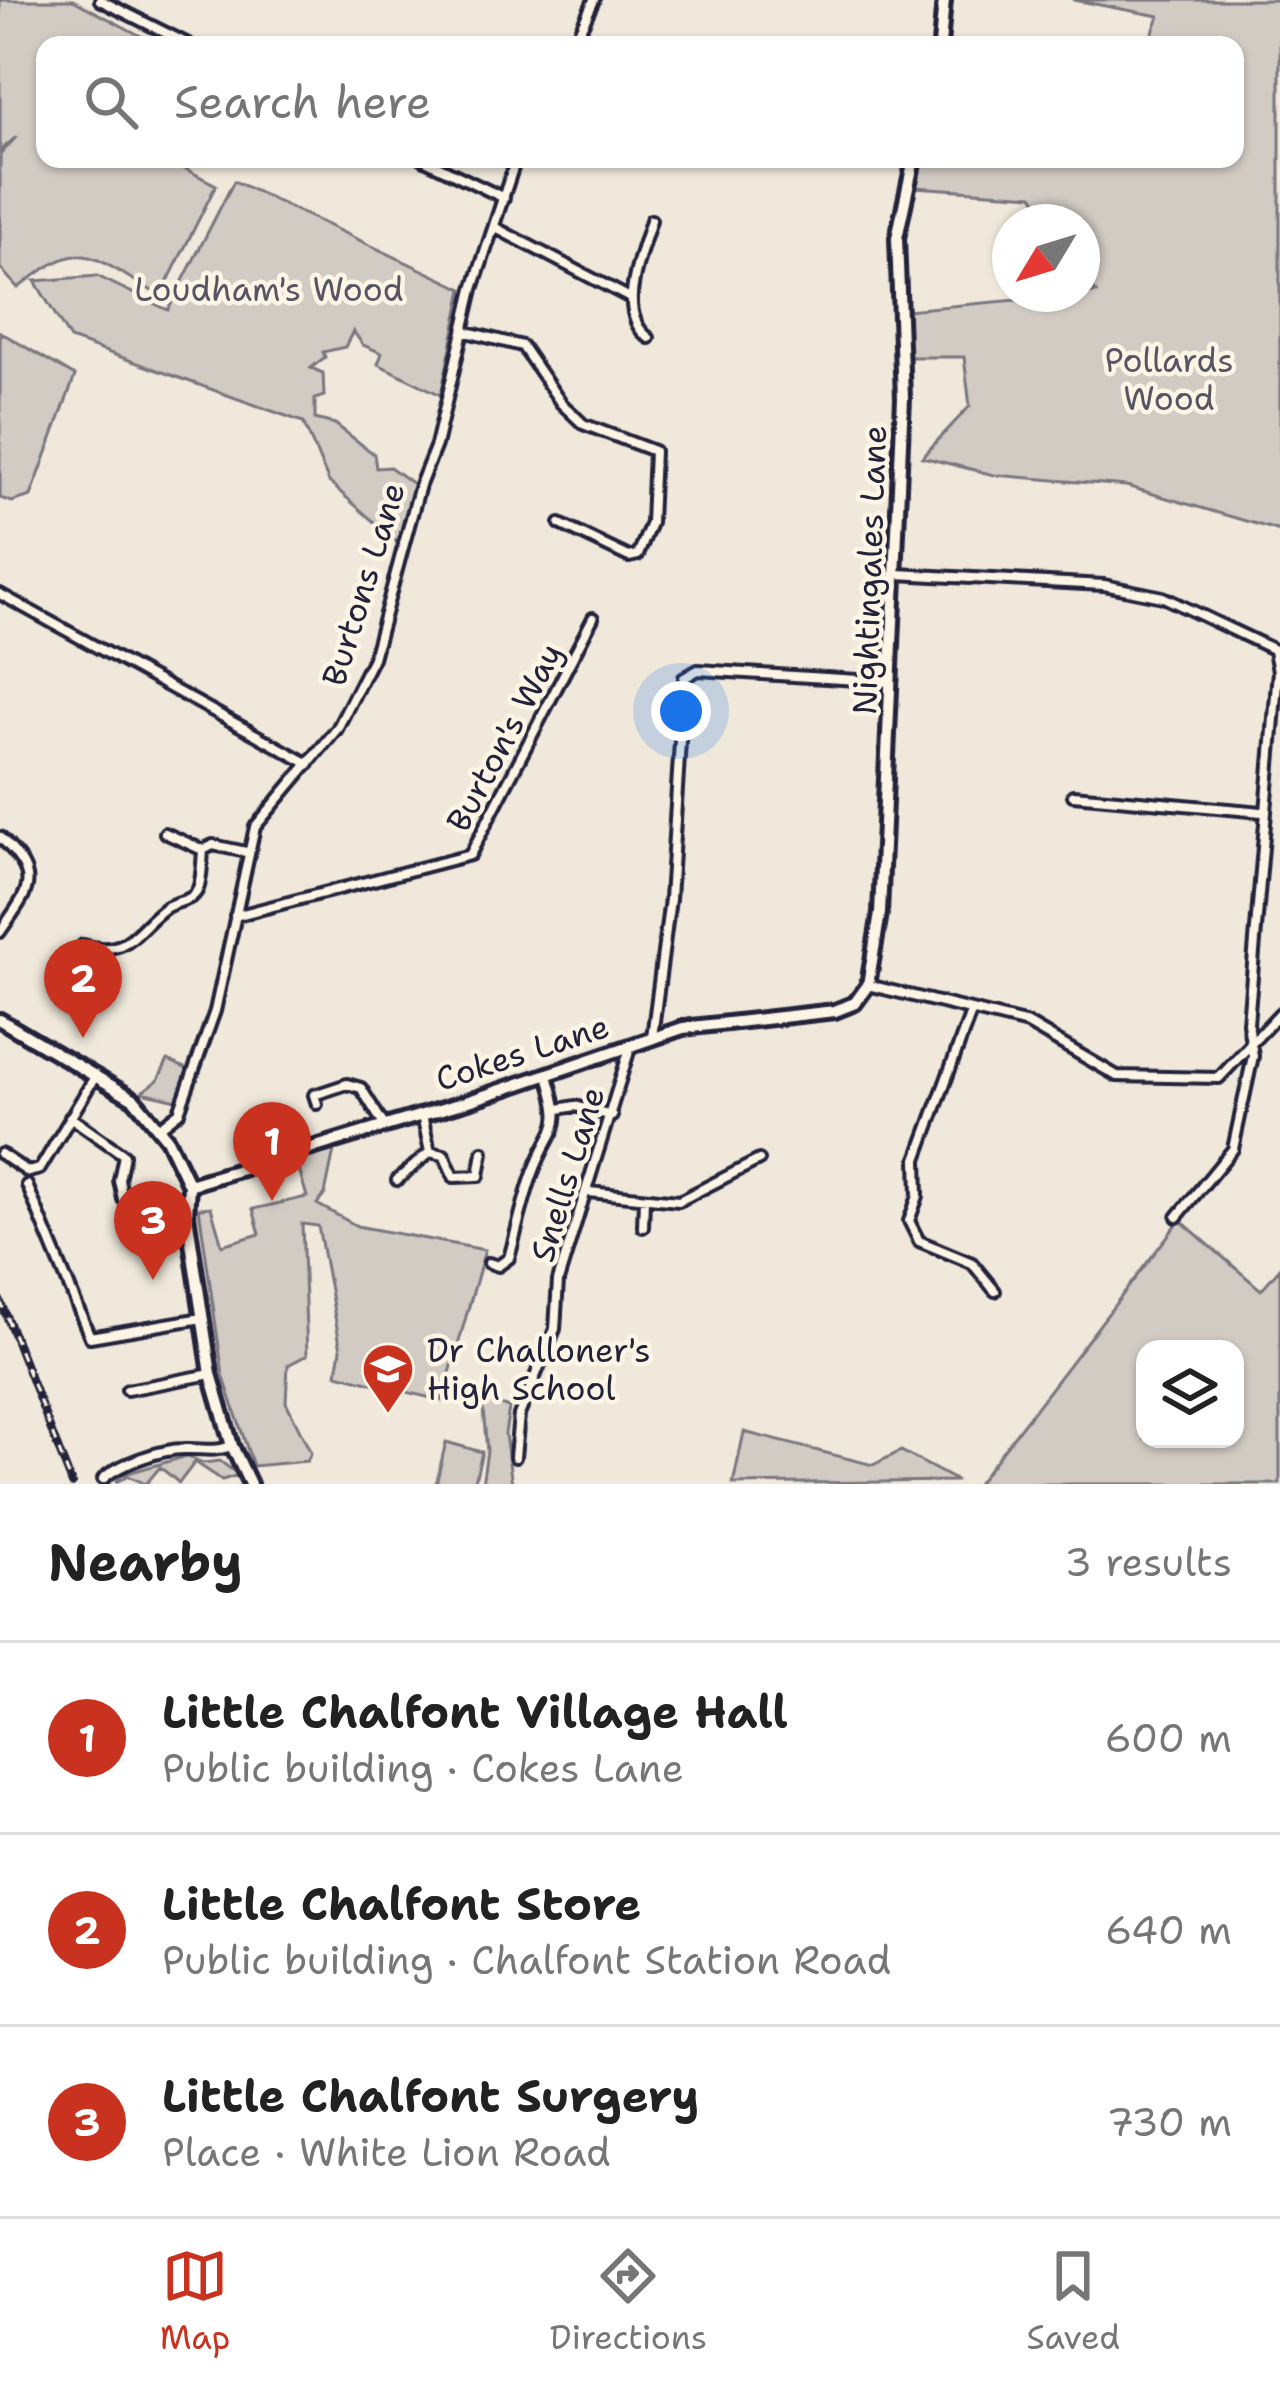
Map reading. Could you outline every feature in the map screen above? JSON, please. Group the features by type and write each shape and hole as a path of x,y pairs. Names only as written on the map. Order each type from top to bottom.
{"main road":[{"path":"941,36 944,0"},
{"name":"Nightingales Lane","path":"868,985 880,913 897,574 903,398 897,238 912,168"},
{"name":"Cokes Lane","path":"189,1185 683,1028 836,1011 855,1003 868,985"},
{"path":"0,1020 134,1100 160,1127 189,1185 187,1215 211,1374 232,1446 250,1484"}],"street":[{"path":"100,0 172,36"},
{"path":"577,36 594,0"},
{"path":"442,168 504,198"},
{"name":"Burtons Lane","path":"160,1127 180,1110 223,983 245,852 266,811 337,729 373,658 419,484 436,445 463,331 513,168"},
{"path":"649,338 639,332 630,298 651,220"},
{"path":"494,227 630,298"},
{"path":"463,331 522,346 561,403 584,424 657,447 651,524 638,555 629,557 560,524"},
{"path":"897,574 1104,584 1163,597 1227,623 1277,652 1262,812 1253,1056 1233,1149 1177,1217"},
{"path":"0,594 309,764"},
{"name":"Burton's Way","path":"236,916 470,855 593,618"},
{"path":"652,1037 670,899 684,678 698,670 892,682"},
{"path":"1072,795 1262,812"},
{"path":"165,833 203,850"},
{"path":"0,837 29,868 30,881 0,932"},
{"path":"203,850 213,845 245,852"},
{"path":"83,945 118,947 146,930 166,907 189,899 198,891 203,850"},
{"path":"868,985 970,1014 1028,1024 1117,1076 1136,1080 1219,1078 1280,1013"},
{"path":"970,1014 917,1159 918,1196 909,1221 919,1241 972,1263 995,1291"},
{"name":"Snells Lane","path":"515,1456 519,1415 555,1329 558,1281 632,1044"},
{"path":"489,1263 498,1266 509,1258 534,1169 551,1144 559,1109 547,1073"},
{"path":"1,1154 28,1172 40,1169 96,1075"},
{"path":"313,1096 347,1084 361,1088 384,1125"},
{"path":"559,1109 575,1106 612,1116"},
{"path":"422,1114 430,1152"},
{"path":"70,1117 124,1155 119,1180 123,1199"},
{"path":"430,1152 444,1155 454,1177 466,1179 479,1177 483,1152"},
{"path":"398,1180 430,1152"},
{"path":"589,1192 680,1201 759,1160"},
{"path":"27,1185 90,1337 202,1318"},
{"path":"643,1227 644,1199"},
{"path":"127,1390 175,1377 211,1374"},
{"path":"104,1479 113,1469 184,1448 203,1454 232,1446"}],"green space":[{"path":"0,0 73,0 141,36 36,36 36,168 183,168 216,185 166,285 154,292 86,256 58,261 18,288 0,268 0,155 17,136 0,151"},
{"name":"Pollards Wood","path":"1073,0 1280,0 1280,531 1126,486 994,475 922,457 970,406 964,357 909,357 905,310 992,302 992,312 1100,312 1100,204 1039,204 1033,195 915,187 918,168 1244,168 1244,36 1151,36 1159,16"},
{"name":"Loudham's Wood","path":"234,181 463,289 441,395 378,364 382,353 363,345 353,331 345,347 323,352 325,357 311,368 323,373 324,396 315,399 315,419 335,424 374,454 376,468 390,467 416,486 399,544 329,482 303,422 70,339 35,281 97,276 168,310"},
{"path":"0,332 75,376 31,496 12,502 0,498"},
{"path":"168,1060 189,1070 177,1100 142,1092 158,1080"},
{"path":"335,1146 325,1194 317,1204 357,1226 485,1250 442,1401 337,1374 341,1349 318,1226 302,1224 307,1355 288,1365 286,1402 311,1453 307,1461 253,1466 223,1375 199,1208 211,1207 222,1245 260,1234 253,1209 307,1197 296,1159"},
{"path":"1180,1220 1261,1290 1280,1268 1280,1484 977,1484"},
{"path":"482,1399 509,1408 505,1434 512,1484 482,1484 487,1451"},
{"path":"744,1432 873,1465 901,1451 957,1481 733,1484"},
{"path":"446,1442 482,1452 474,1484 436,1484"},
{"path":"187,1456 203,1463 220,1461 239,1475 222,1480 195,1462 179,1483 160,1467 146,1484 128,1476 116,1482 121,1475"}],"railway":[{"path":"0,1300 72,1484"}],"place":[{"name":"Little Chalfont Store","path":"83,1038"},
{"name":"Little Chalfont Village Hall","path":"272,1201"},
{"name":"Little Chalfont Surgery","path":"153,1280"},
{"name":"Dr Challoner's High School","path":"388,1415"}]}
